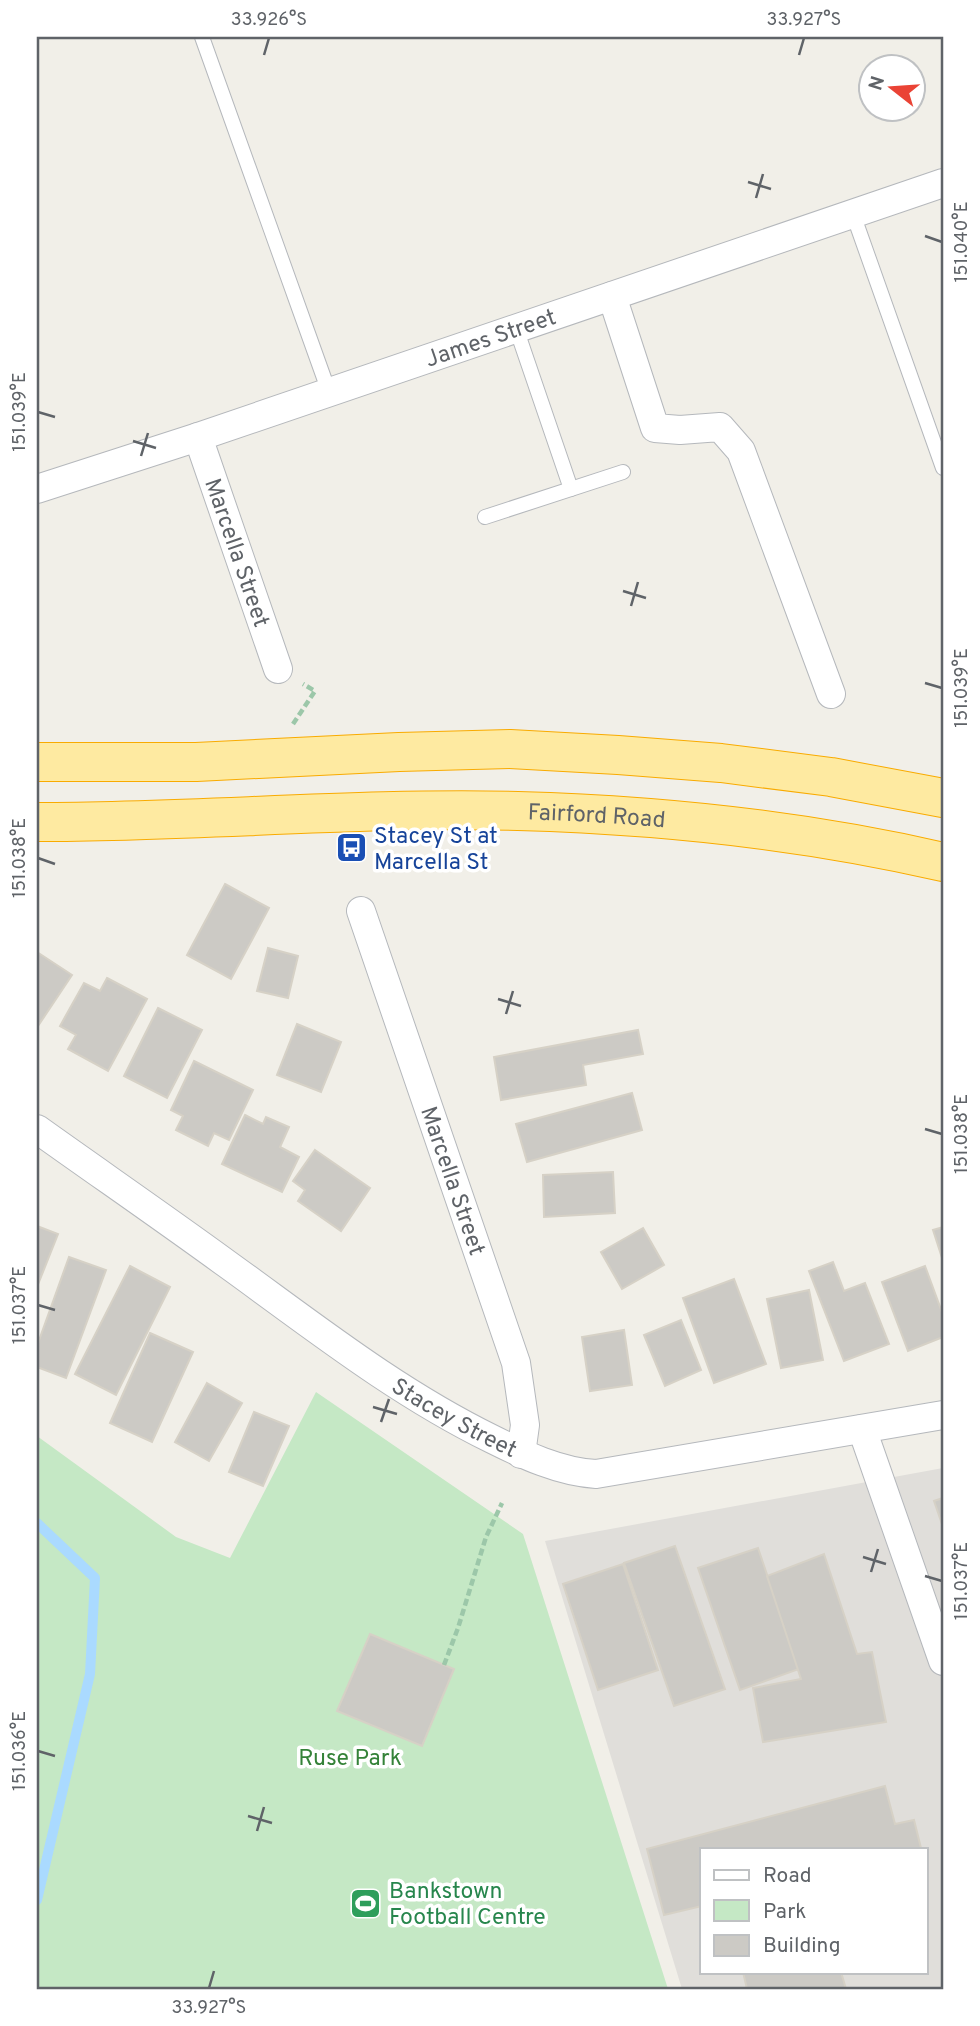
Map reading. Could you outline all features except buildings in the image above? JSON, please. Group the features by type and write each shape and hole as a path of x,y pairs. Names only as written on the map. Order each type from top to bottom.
{"highway":[{"path":"37,762 196,762 510,749 721,763 831,777 943,798"},
{"name":"Fairford Road","path":"37,822 374,812 516,811 631,816 726,824 833,840 943,862"}],"street":[{"name":"James Street","path":"37,489 198,437 943,183"},
{"path":"612,296 656,428 680,430 720,427 741,451 831,694"},
{"name":"Marcella Street","path":"198,437 278,669"},
{"name":"Marcella Street","path":"362,911 516,1363 524,1425 521,1454"},
{"name":"Stacey Street","path":"37,1129 384,1378 451,1418 521,1454 565,1469 581,1474 596,1474 943,1415"},
{"path":"862,1429 943,1661"}],"lane":[{"path":"202,37 329,392"},
{"path":"853,214 943,468"},
{"path":"516,328 571,489"},
{"path":"485,517 623,472"}],"path":[{"path":"278,669 315,691 293,725 293,730"},
{"path":"444,1665 486,1537 502,1503"}],"shaded area":[{"path":"943,1468 943,1989 682,1989 545,1541"}],"green space":[{"name":"Ruse Park","path":"316,1392 523,1534 668,1989 37,1989 37,1436 176,1537 230,1558"}],"waterway":[{"path":"37,1523 95,1578 90,1674 37,1900"}],"place":[{"name":"Stacey St at Marcella St","path":"351,848"},
{"name":"Bankstown Football Centre","path":"366,1903"}]}
